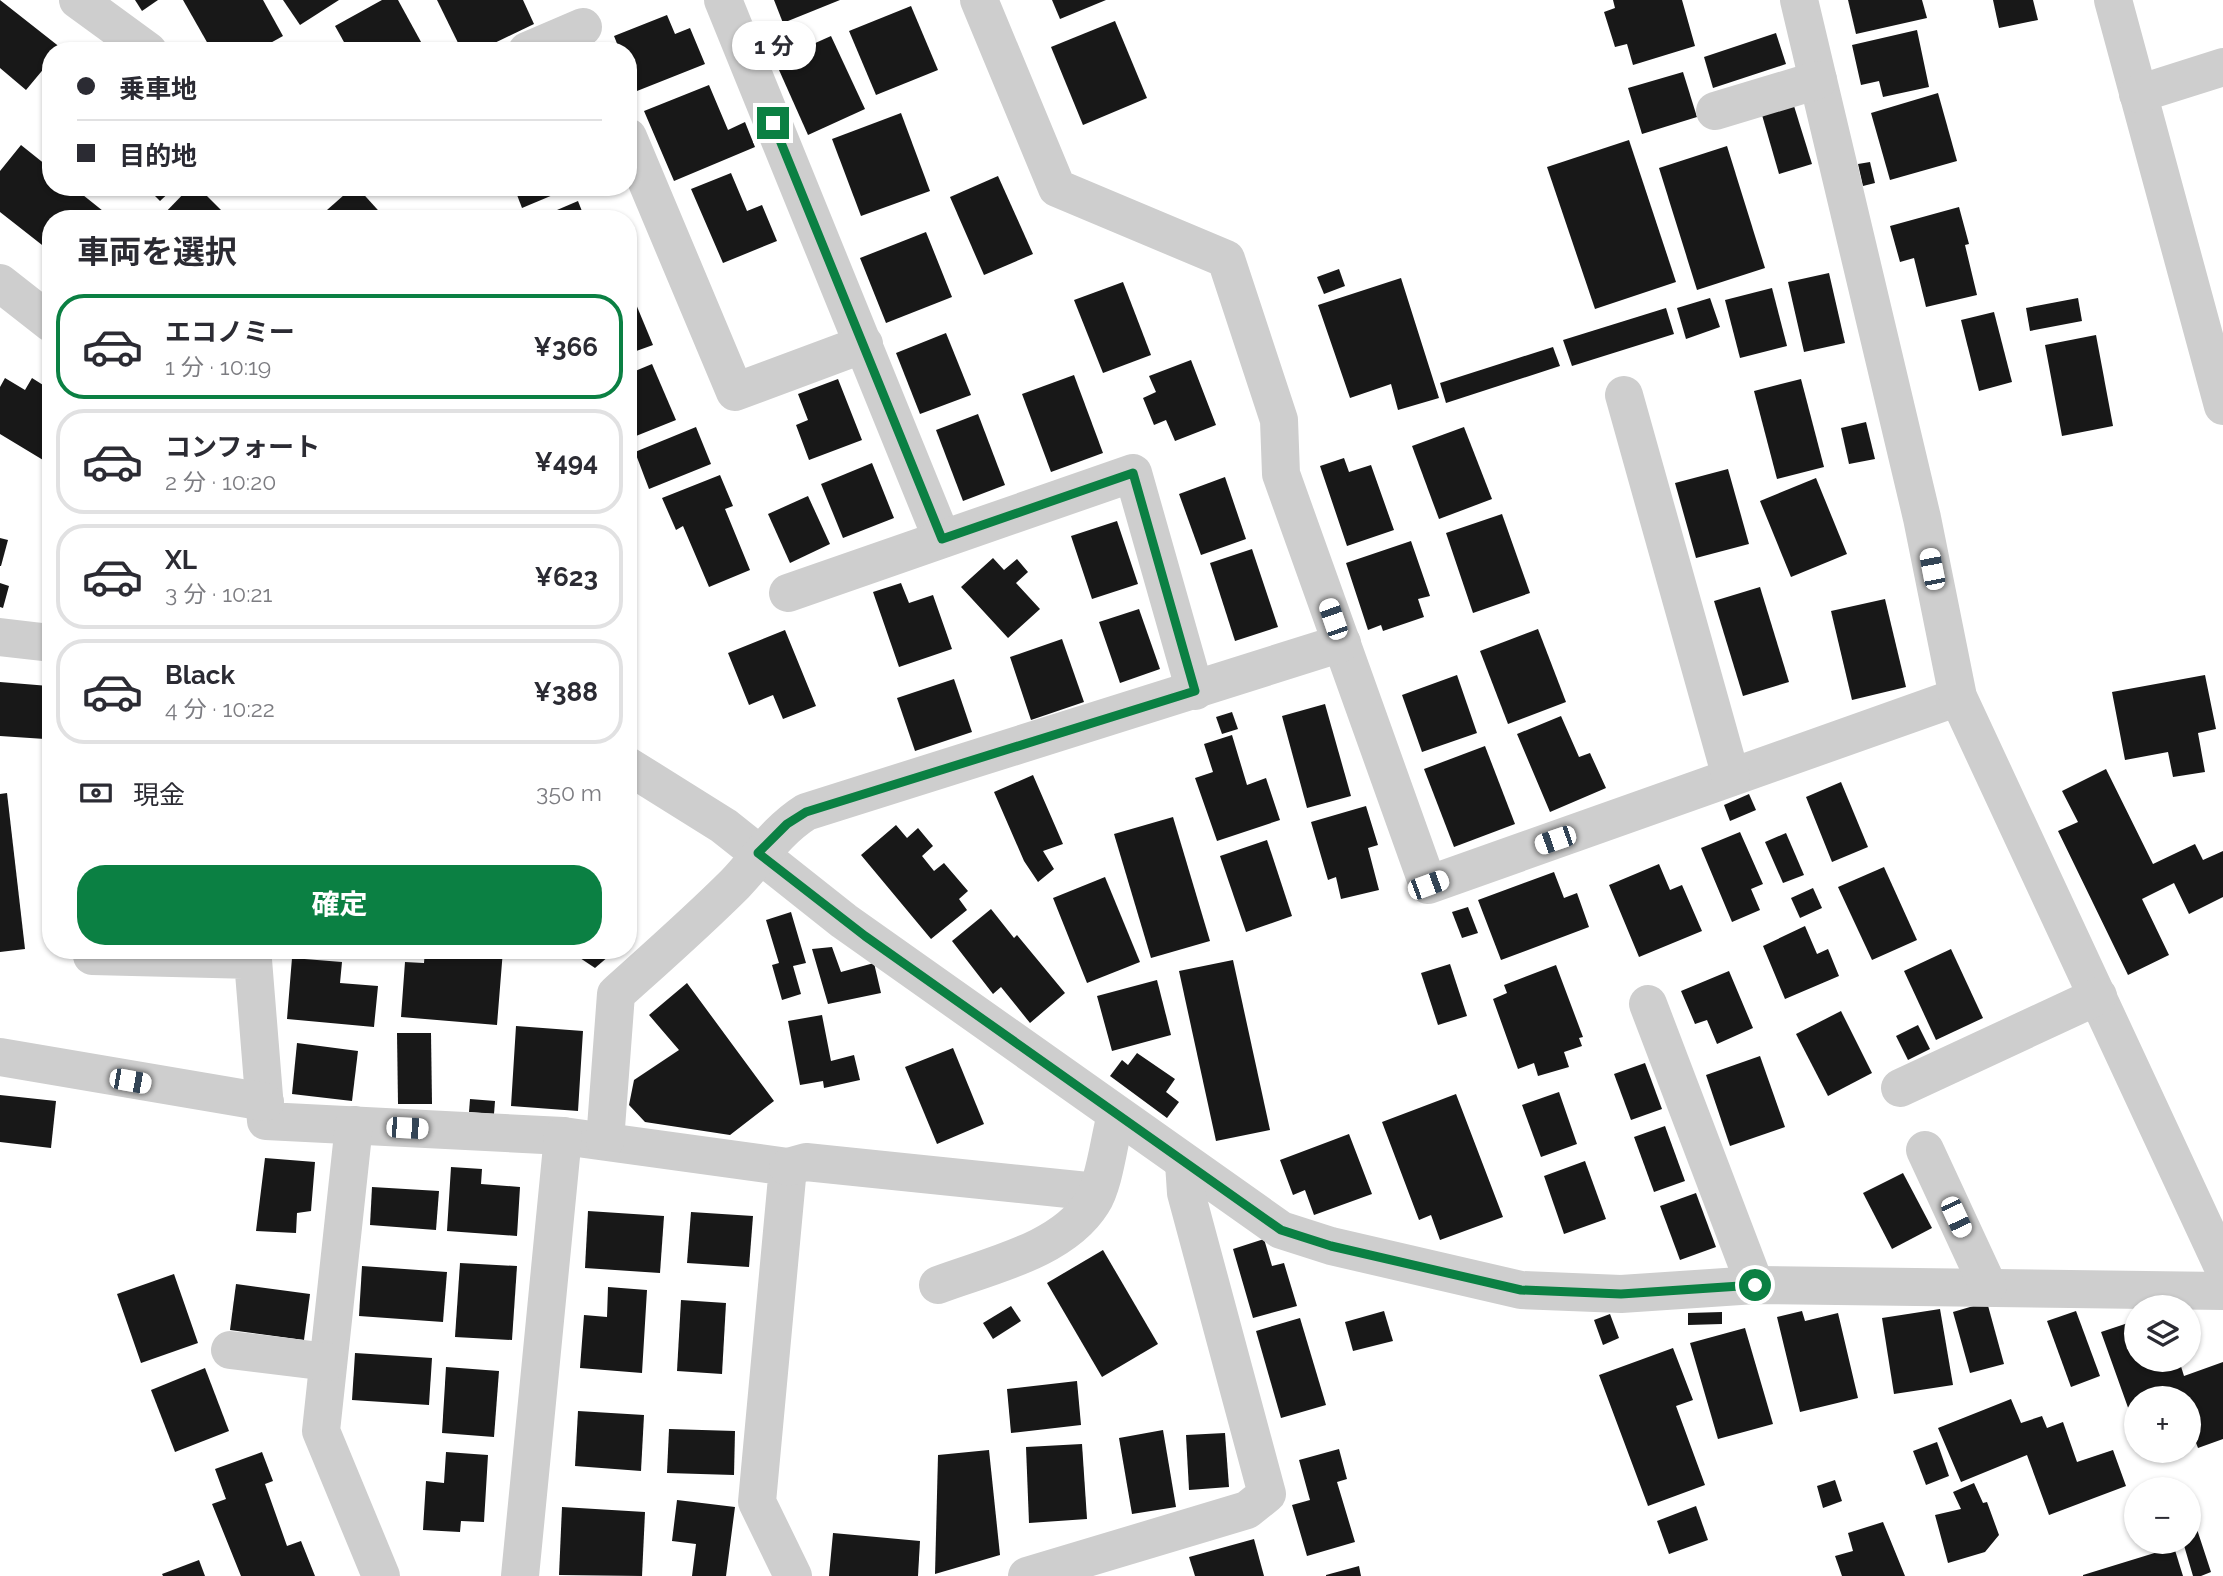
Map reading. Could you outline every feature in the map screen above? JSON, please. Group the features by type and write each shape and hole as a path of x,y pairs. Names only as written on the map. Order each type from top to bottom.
{"street":[{"path":"78,0 136,42"},
{"path":"723,0 942,539"},
{"path":"979,0 1057,188 1226,259 1279,420 1281,474 1428,885 1958,696"},
{"path":"1799,0 1922,518 1958,696 2223,1267"},
{"path":"2113,0 2223,406"},
{"path":"547,42 582,26"},
{"path":"2138,94 2223,67"},
{"path":"1716,111 1818,80"},
{"path":"637,158 735,392 864,344"},
{"path":"0,283 42,316"},
{"path":"1624,395 1731,777"},
{"path":"788,593 1133,473 1195,691"},
{"path":"0,637 42,642"},
{"path":"605,1141 616,995 736,882 758,853 787,824 806,812 1342,643"},
{"path":"637,772 723,826 844,921 1281,1230 1331,1246 1521,1290 1621,1294 1755,1285 2223,1291"},
{"path":"199,959 253,960 266,1121 563,1136 788,1167 806,1162 1097,1192"},
{"path":"1900,1087 2098,996"},
{"path":"1648,1004 1755,1285"},
{"path":"0,1057 265,1102"},
{"path":"938,1285 1032,1249 1059,1234 1079,1218 1097,1192 1116,1115"},
{"path":"355,1125 321,1431 381,1576"},
{"path":"520,1576 563,1136"},
{"path":"1925,1150 1988,1286"},
{"path":"1027,1576 1247,1510 1267,1494 1186,1193 1184,1163"},
{"path":"788,1167 757,1503 793,1576"},
{"path":"230,1350 328,1362"}],"building":[{"path":"0,0 53,42 42,42 42,71 26,90 0,68"},
{"path":"135,0 158,0 142,11"},
{"path":"183,0 263,0 283,36 272,42 207,42"},
{"path":"283,0 339,0 300,25"},
{"path":"382,0 398,0 421,42 344,42 335,26"},
{"path":"437,0 523,0 534,24 497,42 458,42"},
{"path":"774,0 840,0 783,23"},
{"path":"1052,0 1106,0 1060,19"},
{"path":"1613,0 1682,0 1695,46 1633,65 1627,44 1615,47 1604,12 1615,8"},
{"path":"1848,0 1922,0 1927,18 1856,34"},
{"path":"1993,0 2033,0 2038,20 1999,28"},
{"path":"911,6 938,70 876,95 849,31"},
{"path":"667,15 675,34 690,28 705,64 637,91 637,42 616,42 614,36"},
{"path":"1115,21 1147,98 1083,125 1051,47"},
{"path":"1917,30 1929,87 1883,97 1879,81 1861,85 1852,45"},
{"path":"1776,33 1786,64 1713,88 1704,57"},
{"path":"831,36 865,109 808,135 775,61"},
{"path":"1683,72 1697,117 1642,134 1628,88"},
{"path":"709,85 728,130 745,122 755,147 674,181 644,111"},
{"path":"1938,93 1957,161 1890,180 1871,113"},
{"path":"1794,106 1812,164 1779,174 1762,115"},
{"path":"901,113 930,191 861,216 832,139"},
{"path":"1629,140 1676,282 1595,309 1547,167"},
{"path":"21,145 42,162 42,196 84,196 102,210 42,210 42,245 0,212 0,171"},
{"path":"1727,146 1765,268 1697,290 1659,168"},
{"path":"1870,162 1875,183 1863,186 1858,164"},
{"path":"731,173 747,211 762,205 777,241 723,263 691,189"},
{"path":"998,176 1033,254 984,275 950,197"},
{"path":"181,196 207,196 221,210 168,210"},
{"path":"343,196 365,196 378,210 327,210"},
{"path":"517,196 551,196 522,208"},
{"path":"578,201 582,210 557,210"},
{"path":"1959,207 1969,244 1965,245 1977,295 1926,307 1914,258 1900,262 1890,226"},
{"path":"926,232 952,297 886,323 860,258"},
{"path":"1339,269 1345,286 1324,294 1317,277"},
{"path":"1829,273 1845,343 1804,352 1788,282"},
{"path":"1401,278 1439,398 1398,410 1391,384 1350,398 1318,305"},
{"path":"1123,282 1151,355 1103,373 1074,300"},
{"path":"1772,288 1787,346 1740,358 1725,300"},
{"path":"1710,298 1720,327 1686,339 1677,308"},
{"path":"2078,298 2082,321 2030,331 2026,308"},
{"path":"637,307 653,345 637,351"},
{"path":"1666,308 1674,334 1572,366 1563,340"},
{"path":"1994,312 2012,382 1979,391 1961,320"},
{"path":"946,333 971,395 920,414 896,353"},
{"path":"2096,335 2113,426 2062,436 2045,345"},
{"path":"1553,347 1560,366 1446,403 1440,383"},
{"path":"1191,360 1216,425 1175,441 1166,420 1154,425 1143,398 1156,392 1149,376"},
{"path":"652,364 676,420 637,436 637,370"},
{"path":"1074,375 1103,453 1051,472 1022,394"},
{"path":"5,378 25,390 32,378 42,384 42,459 0,434 0,387"},
{"path":"838,379 862,440 809,460 796,425 808,420 798,394"},
{"path":"1801,379 1824,467 1777,479 1754,391"},
{"path":"978,414 1005,485 963,501 936,430"},
{"path":"1866,422 1875,459 1849,464 1841,428"},
{"path":"696,427 711,464 649,489 637,451"},
{"path":"1464,427 1492,499 1439,519 1412,446"},
{"path":"1344,458 1349,472 1371,465 1394,530 1347,546 1320,466"},
{"path":"872,463 894,518 843,538 821,484"},
{"path":"1728,469 1749,544 1696,558 1675,483"},
{"path":"720,475 733,506 725,509 750,570 709,587 683,526 676,530 662,498"},
{"path":"1225,477 1246,539 1201,555 1179,494"},
{"path":"1816,478 1847,554 1791,577 1760,501"},
{"path":"808,496 830,544 790,563 768,514"},
{"path":"1502,514 1530,593 1473,613 1446,533"},
{"path":"1117,521 1138,584 1092,599 1071,536"},
{"path":"0,538 8,540 1,566 0,566"},
{"path":"1411,541 1430,596 1418,599 1424,617 1383,631 1381,625 1368,630 1346,563"},
{"path":"1252,549 1278,627 1235,641 1210,563"},
{"path":"993,558 1004,570 1017,559 1028,572 1016,583 1040,609 1008,638 961,587"},
{"path":"0,583 9,586 3,608 0,607"},
{"path":"901,583 909,603 933,595 952,649 899,667 873,592"},
{"path":"1760,587 1789,682 1743,696 1714,601"},
{"path":"1885,599 1906,687 1852,700 1831,611"},
{"path":"1139,609 1160,669 1120,683 1099,622"},
{"path":"1538,629 1566,702 1508,724 1480,651"},
{"path":"785,630 816,706 783,719 773,695 749,705 728,653"},
{"path":"1062,639 1084,702 1031,720 1010,657"},
{"path":"1457,675 1477,733 1422,752 1402,695"},
{"path":"2205,675 2216,729 2198,733 2205,772 2173,777 2168,752 2125,760 2112,692"},
{"path":"954,679 972,732 915,751 897,698"},
{"path":"0,682 42,685 42,739 0,736"},
{"path":"1325,704 1351,796 1307,808 1282,716"},
{"path":"1232,712 1238,729 1222,734 1216,717"},
{"path":"1561,716 1579,757 1590,753 1606,788 1550,812 1517,734"},
{"path":"1232,735 1247,785 1266,778 1280,820 1217,841 1195,778 1213,772 1204,744"},
{"path":"1485,746 1515,824 1454,847 1424,769"},
{"path":"2106,769 2153,864 2195,844 2203,860 2223,851 2223,897 2189,914 2174,883 2142,899 2169,955 2128,975 2058,831 2078,822 2062,791"},
{"path":"1033,775 1063,844 1043,851 1054,869 1038,882 1024,861 994,792"},
{"path":"1841,782 1868,847 1832,862 1806,797"},
{"path":"7,793 25,949 0,952 0,794"},
{"path":"1749,794 1756,810 1730,821 1724,805"},
{"path":"1366,806 1378,845 1368,848 1379,890 1341,899 1336,877 1328,880 1311,822"},
{"path":"1173,817 1210,941 1151,958 1114,834"},
{"path":"896,825 907,838 918,828 933,846 922,856 934,871 944,863 968,891 959,899 967,910 931,939 861,855"},
{"path":"1740,832 1763,884 1751,889 1760,910 1732,922 1701,848"},
{"path":"1786,833 1804,875 1783,883 1765,842"},
{"path":"1267,840 1292,916 1246,932 1220,856"},
{"path":"1659,864 1670,890 1682,885 1702,931 1639,957 1609,885"},
{"path":"1884,867 1917,940 1872,960 1838,887"},
{"path":"1554,872 1564,898 1577,893 1589,927 1501,960 1478,900"},
{"path":"1105,877 1140,962 1087,983 1053,898"},
{"path":"1813,888 1822,908 1800,918 1791,898"},
{"path":"1468,907 1478,933 1462,938 1452,912"},
{"path":"991,909 1014,938 1017,935 1065,993 1030,1023 1001,987 993,994 952,941"},
{"path":"791,912 806,963 793,966 801,994 782,1000 772,965 779,963 766,920"},
{"path":"1805,926 1817,954 1828,949 1839,976 1785,999 1763,946"},
{"path":"832,947 841,972 874,963 881,993 828,1004 812,949"},
{"path":"1951,949 1983,1018 1936,1040 1904,971"},
{"path":"292,959 342,962 340,983 378,986 374,1027 287,1019"},
{"path":"424,959 502,959 497,1025 401,1017 405,962 424,963"},
{"path":"582,959 606,959 595,968"},
{"path":"1233,960 1270,1130 1216,1141 1179,971"},
{"path":"1450,964 1467,1016 1438,1025 1421,973"},
{"path":"1556,965 1583,1037 1579,1038 1582,1046 1564,1052 1569,1067 1538,1076 1534,1063 1518,1069 1493,999 1507,993 1504,985"},
{"path":"1729,971 1753,1028 1717,1044 1707,1020 1695,1024 1681,991"},
{"path":"1157,980 1171,1035 1112,1051 1097,996"},
{"path":"687,983 774,1101 730,1135 645,1122 629,1105 634,1080 679,1050 649,1015"},
{"path":"1841,1011 1872,1073 1828,1096 1796,1034"},
{"path":"822,1015 831,1061 854,1055 860,1080 824,1088 823,1081 800,1085 788,1021"},
{"path":"1918,1025 1930,1049 1908,1060 1896,1036"},
{"path":"516,1026 583,1031 578,1111 511,1106"},
{"path":"397,1033 431,1033 432,1104 398,1104"},
{"path":"297,1043 358,1051 352,1101 292,1094"},
{"path":"953,1048 984,1124 937,1144 905,1067"},
{"path":"1137,1053 1175,1079 1166,1092 1179,1102 1167,1118 1110,1076 1122,1060 1128,1065"},
{"path":"1760,1056 1785,1127 1730,1146 1706,1075"},
{"path":"1645,1063 1662,1109 1631,1120 1614,1074"},
{"path":"1559,1092 1577,1144 1541,1157 1522,1105"},
{"path":"1456,1094 1503,1217 1440,1240 1431,1215 1419,1220 1382,1122"},
{"path":"0,1095 56,1101 51,1148 0,1142"},
{"path":"470,1099 495,1101 494,1114 469,1112"},
{"path":"1665,1126 1685,1181 1654,1192 1634,1137"},
{"path":"1349,1134 1372,1194 1314,1215 1305,1190 1293,1195 1280,1160"},
{"path":"265,1158 315,1162 311,1211 297,1213 296,1233 256,1231"},
{"path":"1585,1161 1606,1219 1564,1234 1544,1176"},
{"path":"451,1167 482,1169 481,1184 520,1187 517,1236 447,1231"},
{"path":"1903,1173 1932,1228 1892,1249 1863,1193"},
{"path":"372,1187 439,1191 436,1230 370,1225"},
{"path":"1696,1193 1716,1247 1680,1260 1660,1206"},
{"path":"588,1211 664,1216 660,1273 585,1268"},
{"path":"691,1212 753,1216 749,1267 687,1263"},
{"path":"1264,1239 1272,1266 1284,1263 1297,1306 1253,1318 1233,1249"},
{"path":"1103,1250 1158,1344 1102,1377 1047,1283"},
{"path":"460,1263 517,1266 512,1340 455,1337"},
{"path":"362,1266 447,1272 443,1322 359,1316"},
{"path":"174,1274 198,1343 141,1363 117,1294"},
{"path":"236,1284 310,1294 304,1340 230,1330"},
{"path":"608,1287 647,1290 642,1373 580,1368 584,1315 607,1317"},
{"path":"681,1300 726,1303 722,1374 677,1371"},
{"path":"1987,1302 2004,1364 1970,1373 1953,1312"},
{"path":"1011,1306 1021,1321 993,1339 983,1323"},
{"path":"1940,1309 1953,1385 1894,1394 1882,1318"},
{"path":"1384,1311 1393,1341 1353,1351 1345,1322"},
{"path":"1802,1311 1805,1321 1838,1313 1858,1398 1800,1412 1777,1317"},
{"path":"2076,1311 2100,1376 2071,1387 2047,1321"},
{"path":"1722,1312 1722,1324 1688,1325 1688,1313"},
{"path":"1610,1314 1619,1338 1603,1345 1594,1320"},
{"path":"1300,1318 1326,1405 1281,1418 1256,1331"},
{"path":"2124,1324 2124,1372 2183,1372 2184,1376 2223,1362 2223,1439 2201,1447 2201,1386 2124,1386 2124,1396 2101,1332"},
{"path":"1745,1328 1773,1424 1718,1439 1690,1343"},
{"path":"1673,1348 1693,1400 1676,1406 1705,1485 1648,1506 1599,1375"},
{"path":"355,1353 432,1358 429,1405 352,1400"},
{"path":"446,1367 499,1371 494,1437 442,1433"},
{"path":"205,1368 229,1431 175,1452 151,1390"},
{"path":"1077,1381 1081,1425 1011,1433 1007,1389"},
{"path":"2011,1399 2021,1423 2042,1416 2047,1428 2063,1422 2077,1462 2113,1450 2124,1487 2049,1515 2027,1455 1961,1482 1938,1428"},
{"path":"578,1411 644,1415 641,1471 575,1466"},
{"path":"669,1429 735,1431 734,1475 667,1473"},
{"path":"1163,1430 1176,1507 1132,1514 1119,1438"},
{"path":"1225,1433 1229,1487 1189,1490 1186,1435"},
{"path":"1937,1442 1949,1476 1926,1485 1913,1451"},
{"path":"1082,1444 1087,1519 1029,1523 1026,1447"},
{"path":"1339,1449 1347,1479 1337,1482 1355,1542 1307,1556 1292,1505 1310,1500 1299,1460"},
{"path":"989,1450 1000,1555 935,1574 938,1455"},
{"path":"262,1452 273,1481 265,1484 287,1546 301,1541 315,1576 241,1576 212,1504 226,1499 215,1469"},
{"path":"446,1452 488,1455 484,1522 461,1521 460,1532 423,1530 426,1481 444,1483"},
{"path":"1835,1480 1842,1501 1823,1508 1817,1486"},
{"path":"1974,1483 1983,1503 1987,1502 1999,1535 1985,1552 1948,1563 1935,1515 1961,1509 1953,1492"},
{"path":"677,1500 735,1507 726,1576 692,1576 696,1544 672,1541"},
{"path":"1696,1506 1708,1540 1669,1554 1657,1521"},
{"path":"562,1507 645,1512 642,1576 559,1575"},
{"path":"1883,1522 1905,1576 1842,1576 1835,1556 1853,1551 1848,1533"},
{"path":"833,1533 920,1541 918,1576 829,1576"},
{"path":"1254,1539 1264,1576 1195,1576 1189,1557"},
{"path":"2201,1541 2211,1572 2193,1576 2187,1554 2201,1554"},
{"path":"2151,1554 2176,1554 2183,1576 2083,1576"},
{"path":"199,1560 205,1576 162,1574"},
{"path":"1359,1566 1361,1576 1326,1576 1326,1575"}],"route":[{"path":"773,123 942,539 1133,473 1195,691 806,812 787,824 758,853 844,921 1281,1230 1331,1246 1521,1290 1621,1294 1755,1285"}]}
